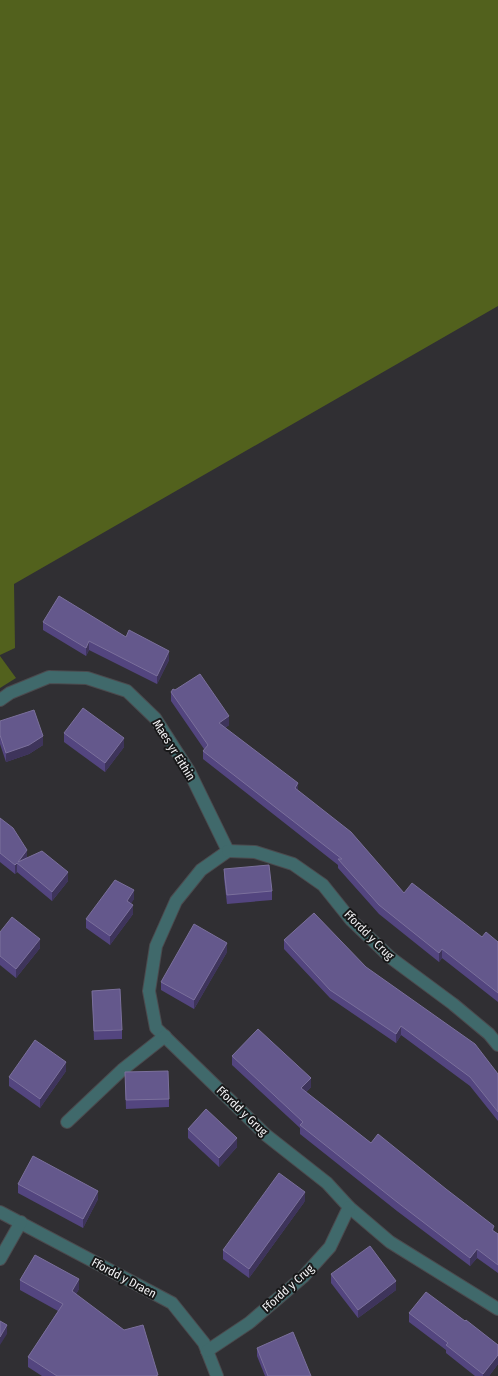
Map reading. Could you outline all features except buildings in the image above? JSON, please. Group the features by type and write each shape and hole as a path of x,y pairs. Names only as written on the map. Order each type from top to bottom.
{"street":[{"name":"Maes yr Eithin","path":"0,700 10,693 49,677 87,678 126,691 155,718 189,771 228,851"},
{"name":"Ffordd y Grug","path":"228,851 201,870 176,901 156,946 149,990 156,1028 266,1135 327,1183 349,1207 390,1242 498,1309"},
{"name":"Ffordd y Crug","path":"228,851 255,852 293,864 323,885 351,920 391,958 453,1004 489,1034 498,1046"},
{"path":"67,1122 122,1070 165,1036"},
{"name":"Ffordd y Crug","path":"207,1351 249,1323 303,1277 330,1247 349,1207"},
{"name":"Ffordd y Draen","path":"0,1212 172,1303 204,1343 216,1376"},
{"path":"0,1259 21,1222"}],"green space":[{"path":"0,0 498,0 498,306 14,584 15,648 0,655"},
{"path":"0,656 16,678 0,688"}]}
